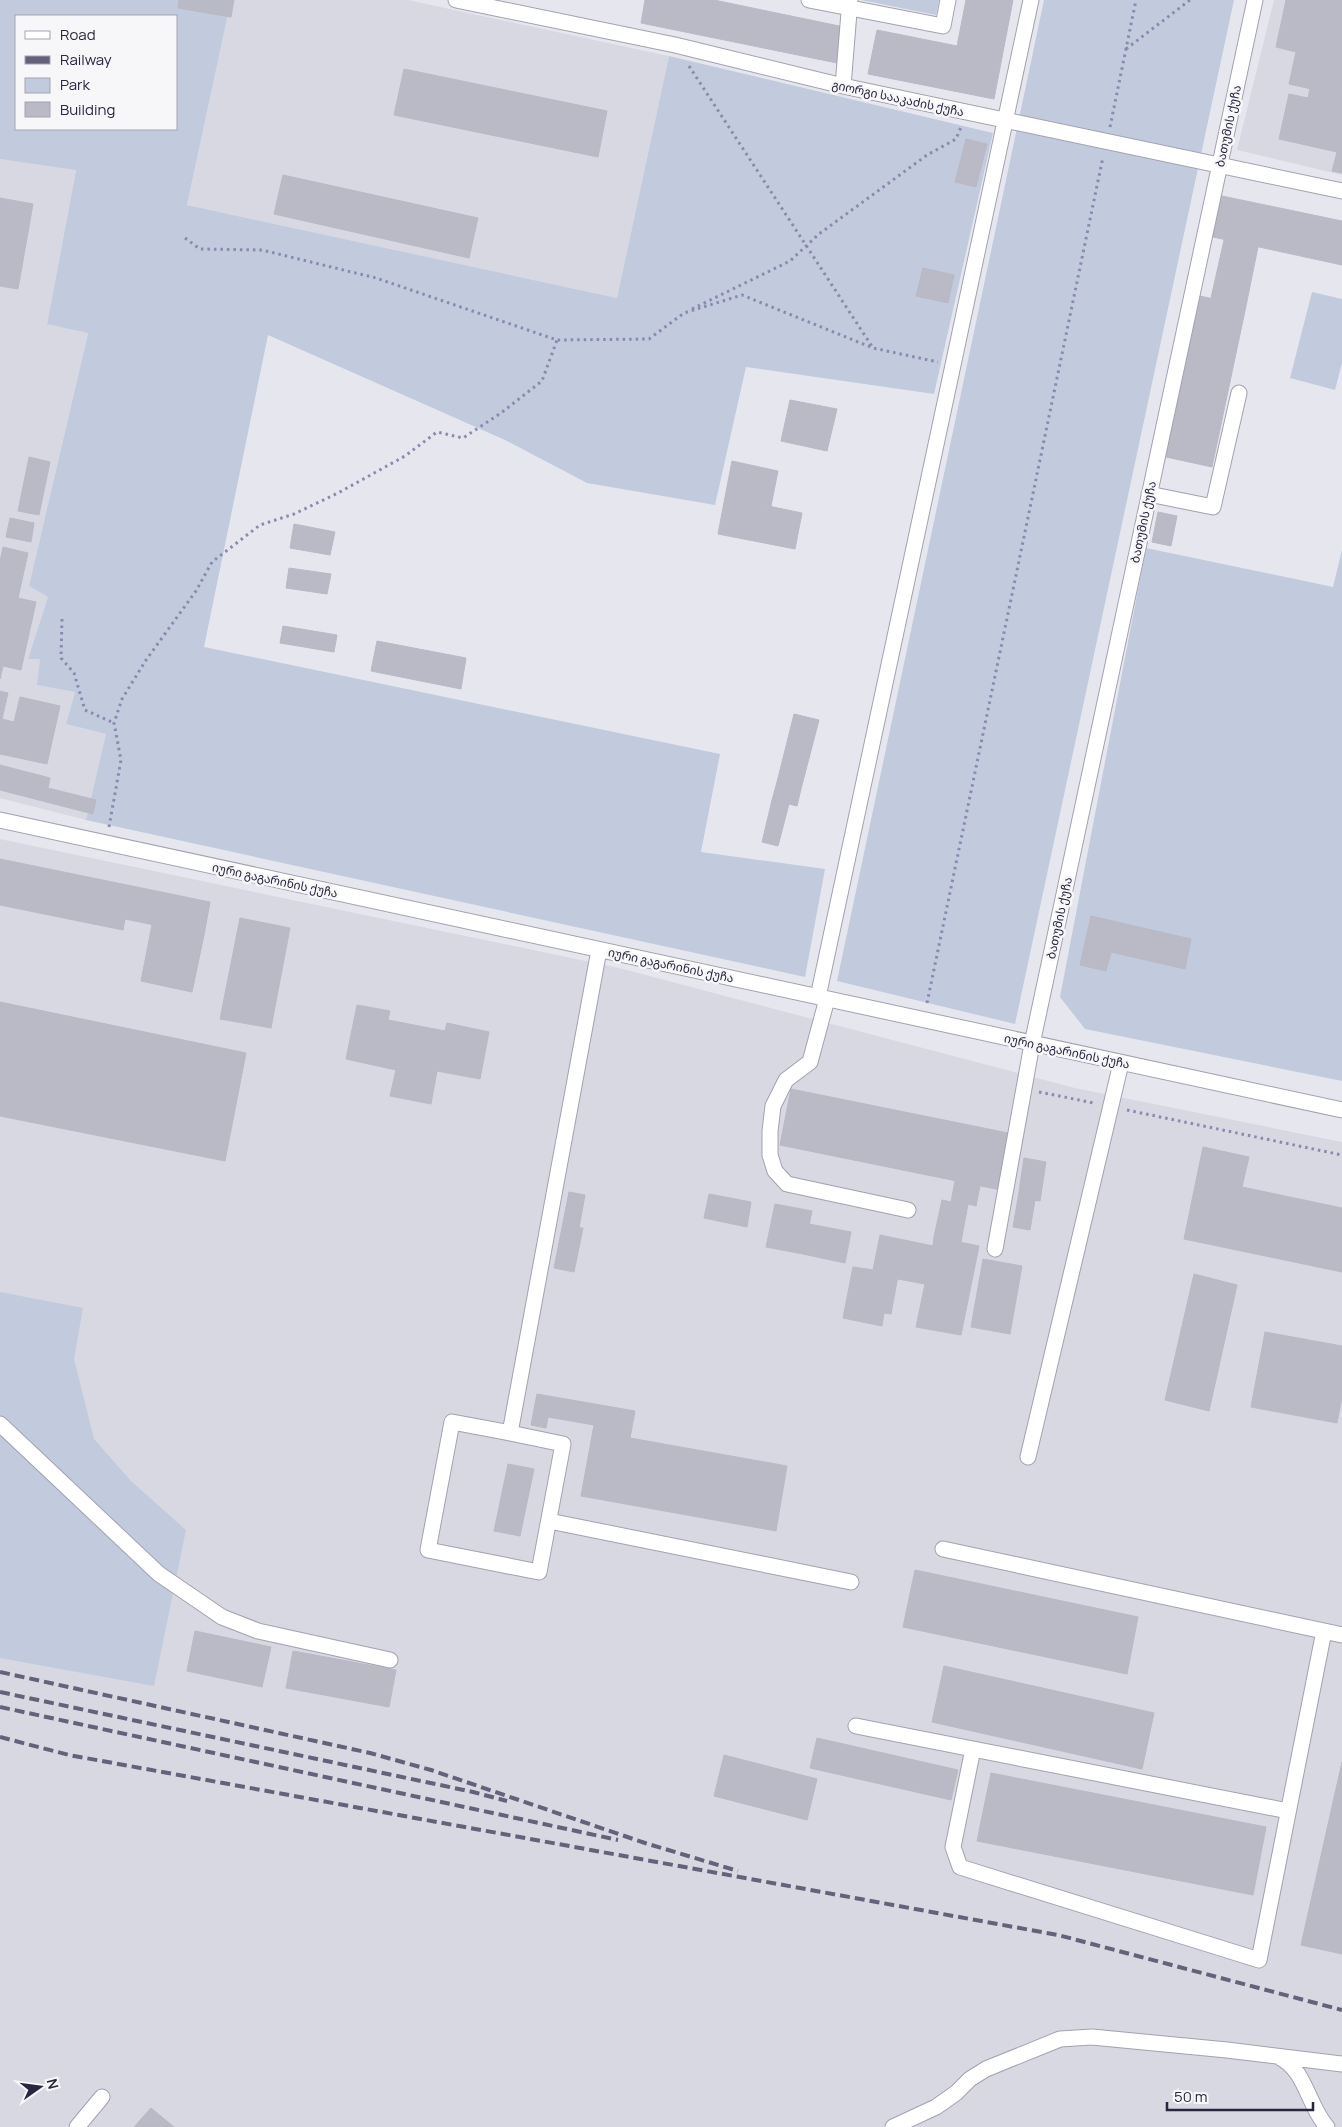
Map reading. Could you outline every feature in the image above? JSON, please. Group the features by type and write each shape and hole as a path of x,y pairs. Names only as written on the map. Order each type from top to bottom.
{"street":[{"name":"გიორგი სააკაძის ქუჩა","path":"456,0 675,45 843,86 1342,191"},
{"path":"809,0 850,4 943,26 948,0"},
{"path":"908,1210 787,1184 776,1171 770,1155 770,1131 773,1106 786,1080 810,1062 953,366 1031,0"},
{"name":"ბათუმის ქუჩა","path":"995,1249 1032,1044 1255,0"},
{"path":"843,86 850,4"},
{"path":"1149,494 1212,508 1238,393"},
{"name":"იური გაგარინის ქუჩა","path":"0,820 1342,1110"},
{"path":"510,1433 599,950"},
{"path":"1028,1457 1120,1063"},
{"path":"452,1422 510,1433 564,1444 539,1572 428,1550 452,1422"},
{"path":"0,1424 158,1574 222,1617 258,1631 390,1660"},
{"path":"549,1522 851,1582"},
{"path":"943,1549 1342,1635"},
{"path":"973,1748 953,1847 960,1867 1259,1960 1324,1631"},
{"path":"856,1726 1288,1811"},
{"path":"893,2127 936,2107 956,2093 970,2079 986,2069 1060,2039 1092,2037 1342,2064"},
{"path":"1275,2056 1288,2061 1294,2068 1320,2118 1327,2127"},
{"path":"77,2127 102,2097"}],"path":[{"path":"923,1020 1136,0"},
{"path":"1126,49 1190,0"},
{"path":"675,45 873,348"},
{"path":"185,238 200,249 262,250 376,278 557,340 649,339 684,313 790,261 818,234 927,155 956,139 966,112"},
{"path":"684,313 742,295 873,348 953,366"},
{"path":"105,843 122,760 114,723 122,700 146,660 196,590 212,562 260,525 294,514 338,493 405,456 438,432 463,438 502,413 542,382 557,340"},
{"path":"62,619 61,658 74,674 85,710 114,723"},
{"path":"1024,1089 1342,1154"}],"shaded area":[{"path":"231,0 408,0 669,56 617,298 187,205"},
{"path":"1274,0 1342,0 1342,175 1237,150"},
{"path":"0,159 76,169 47,323 88,332 29,586 48,597 28,659 40,659 38,685 75,692 66,724 106,734 86,820 0,798"},
{"path":"0,839 619,968 1075,1088 1342,1142 1342,2127 0,2127"}],"green space":[{"path":"0,0 231,0 187,205 617,298 669,56 993,133 934,394 746,367 715,505 587,483 505,440 268,335 204,647 720,754 701,852 825,869 805,977 86,820 106,734 66,724 75,692 37,685 40,659 28,659 48,597 29,586 88,333 47,324 76,170 0,159"},
{"path":"861,0 939,0 936,15"},
{"path":"1044,0 1234,0 1015,1024 837,981"},
{"path":"1312,292 1342,299 1342,363 1335,390 1290,378"},
{"path":"1146,548 1333,587 1342,550 1342,1081 1085,1029 1060,997"},
{"path":"0,1292 83,1308 74,1359 94,1439 131,1481 186,1530 154,1686 0,1658"}],"building":[{"path":"179,0 234,0 231,17 178,8"},
{"path":"645,0 714,0 844,27 837,63 641,23"},
{"path":"966,0 1013,0 994,99 868,74 877,30 957,46"},
{"path":"1286,0 1342,0 1342,96 1289,84 1296,52 1276,47"},
{"path":"404,69 607,111 598,157 394,115"},
{"path":"1310,88 1342,96 1342,173 1332,171 1337,152 1279,139 1289,94 1308,98"},
{"path":"966,139 987,144 976,187 955,182"},
{"path":"283,175 478,218 469,258 274,214"},
{"path":"1222,196 1342,221 1342,265 1213,237"},
{"path":"0,198 33,204 18,289 0,286"},
{"path":"1224,240 1258,247 1246,306 1211,298"},
{"path":"923,268 954,275 948,303 916,296"},
{"path":"1200,296 1246,306 1212,467 1166,457"},
{"path":"790,400 837,409 827,451 781,441"},
{"path":"29,457 50,462 39,515 18,511"},
{"path":"732,461 778,471 771,506 725,497"},
{"path":"725,497 802,513 795,549 718,534"},
{"path":"1158,512 1177,516 1171,546 1152,542"},
{"path":"10,518 34,523 31,542 6,537"},
{"path":"294,524 335,532 330,555 290,548"},
{"path":"3,547 28,553 18,598 36,602 21,670 3,666 0,679 0,562"},
{"path":"289,568 331,574 327,594 286,588"},
{"path":"283,626 337,635 334,652 280,643"},
{"path":"377,641 466,658 461,689 371,671"},
{"path":"0,691 8,693 2,719 14,722 20,697 60,706 47,764 0,754"},
{"path":"794,714 819,720 801,789 777,782"},
{"path":"0,765 50,778 48,788 96,800 93,814 0,790"},
{"path":"777,782 801,789 797,806 772,800"},
{"path":"772,800 789,804 778,846 762,842"},
{"path":"0,859 210,902 204,935 125,919 123,930 0,905"},
{"path":"1091,916 1191,939 1185,969 1111,952 1106,971 1080,965"},
{"path":"240,918 290,928 271,1028 220,1019"},
{"path":"152,925 204,935 192,992 141,981"},
{"path":"0,1002 246,1053 225,1161 0,1116"},
{"path":"357,1005 390,1011 388,1020 445,1031 447,1023 489,1032 480,1079 437,1071 431,1104 390,1096 396,1070 346,1059"},
{"path":"791,1089 1013,1134 1001,1190 780,1145"},
{"path":"1203,1147 1249,1157 1242,1187 1342,1208 1342,1272 1184,1239"},
{"path":"1024,1158 1046,1162 1040,1201 1018,1198"},
{"path":"955,1181 980,1186 976,1206 968,1204 961,1242 934,1237 942,1200 951,1202"},
{"path":"569,1192 585,1195 579,1228 583,1228 574,1272 554,1268"},
{"path":"709,1194 751,1202 747,1227 704,1218"},
{"path":"1018,1198 1035,1200 1030,1230 1013,1227"},
{"path":"775,1204 812,1211 803,1254 766,1247"},
{"path":"809,1224 851,1232 845,1263 803,1254"},
{"path":"880,1235 933,1246 934,1237 979,1246 961,1335 916,1327 925,1284 898,1279 900,1265 875,1260"},
{"path":"983,1259 1022,1266 1010,1334 971,1327"},
{"path":"875,1260 900,1265 891,1314 884,1313 882,1326 843,1318 853,1267 873,1270"},
{"path":"1194,1274 1237,1285 1209,1411 1165,1400"},
{"path":"1265,1332 1342,1346 1342,1397 1337,1423 1251,1407"},
{"path":"537,1394 635,1411 630,1438 787,1466 776,1531 581,1496 594,1425 548,1417 546,1428 531,1425"},
{"path":"508,1464 534,1469 520,1536 494,1531"},
{"path":"915,1570 1138,1617 1127,1674 903,1627"},
{"path":"195,1631 271,1647 262,1687 187,1671"},
{"path":"293,1651 396,1670 389,1707 286,1688"},
{"path":"944,1666 1154,1713 1142,1769 932,1722"},
{"path":"817,1738 958,1770 951,1800 810,1768"},
{"path":"724,1755 817,1779 807,1820 714,1796"},
{"path":"1342,1762 1342,1954 1301,1945"},
{"path":"991,1773 1266,1827 1253,1895 977,1841"},
{"path":"151,2108 174,2127 134,2127"}],"railway":[{"path":"0,1672 370,1753 431,1770 645,1843 738,1871"},
{"path":"0,1692 473,1792 507,1801"},
{"path":"0,1707 618,1840"},
{"path":"0,1737 69,1755 1058,1935 1342,2010"}]}
